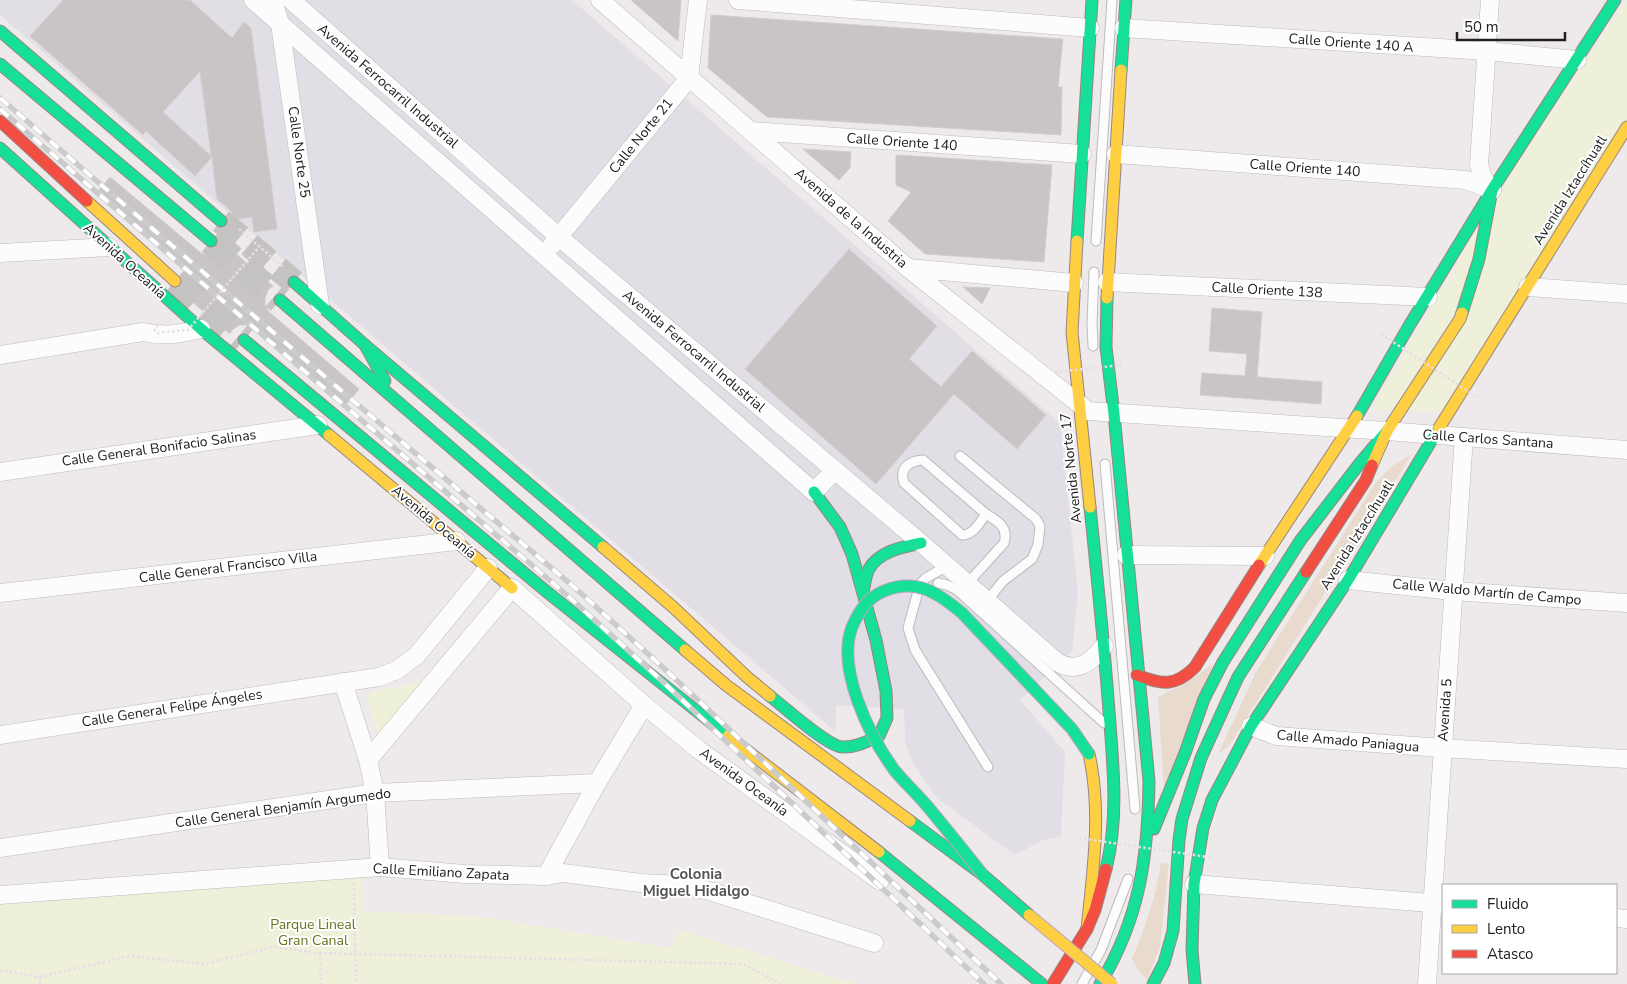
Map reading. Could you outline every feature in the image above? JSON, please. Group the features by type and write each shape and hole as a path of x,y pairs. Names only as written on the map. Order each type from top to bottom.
{"main road":[{"name":"Avenida Norte 17","path":"1092,0 1072,332 1097,412 1126,555 1149,781 1148,841"},
{"name":"Avenida Norte 17","path":"1053,984 1086,929 1101,890 1112,832 1115,794 1104,646 1097,412 1106,347 1107,282 1126,0"},
{"path":"1137,674 1151,681 1162,683 1175,682 1189,674 1195,667 1264,556 1349,430 1492,190 1615,0"},
{"path":"0,31 221,221"},
{"path":"0,64 118,161 211,241"},
{"name":"Avenida Oceanía","path":"0,121 175,281"},
{"name":"Avenida Iztaccíhuatl","path":"1195,984 1192,950 1194,884 1203,828 1212,800 1251,726 1348,580 1435,435 1625,133"},
{"name":"Avenida Oceanía","path":"0,148 201,330 318,425 512,588"},
{"path":"1100,984 1115,960 1126,935 1141,880 1148,841 1185,753 1204,699 1222,662 1300,541 1387,431 1460,319 1479,259 1492,190"},
{"path":"291,277 365,345 673,607 747,677 818,735 842,747 862,744 879,736 887,718 886,691 876,640 852,554 840,527 814,492"},
{"path":"280,300 726,685 983,875 1112,984"},
{"name":"Avenida Oceanía","path":"244,340 617,649 899,867 1042,984"},
{"path":"365,345 396,400"},
{"path":"1153,984 1164,963 1173,931 1182,819 1205,750 1238,677 1366,480 1387,431"},
{"path":"863,592 869,570 879,557 894,549 921,543"},
{"path":"512,588 518,584 525,584 581,627 617,649"},
{"path":"983,875 918,795 895,770 869,730 855,693 846,662 847,644 851,628 860,611 871,597 890,588 909,586 931,589 945,598 962,613 1072,729 1088,754 1095,774 1096,825 1086,929"}],"street":[{"name":"Avenida Ferrocarril Industrial","path":"253,0 814,492"},
{"name":"Calle Norte 25","path":"273,0 280,24 320,305"},
{"name":"Avenida Ferrocarril Industrial","path":"291,0 559,237 1063,665 1068,667 1083,666 1096,656 1104,646"},
{"name":"Avenida de la Industria","path":"600,0 908,268 1097,412"},
{"path":"689,78 698,0"},
{"path":"738,0 1090,28"},
{"path":"1490,0 1479,165 1483,178 1492,190"},
{"name":"Calle Oriente 140 A","path":"1124,28 1487,51 1577,60"},
{"name":"Calle Norte 21","path":"543,254 689,78"},
{"name":"Calle Oriente 140","path":"751,132 1082,154"},
{"name":"Calle Oriente 140","path":"1116,154 1466,180 1492,190"},
{"path":"0,253 109,247"},
{"path":"908,268 1074,283"},
{"name":"Calle Oriente 138","path":"1107,282 1428,297"},
{"path":"1528,286 1627,294"},
{"path":"0,355 143,332 159,336 201,330"},
{"name":"Calle Carlos Santana","path":"1097,412 1387,431 1627,450"},
{"name":"Calle General Bonifacio Salinas","path":"0,472 318,425"},
{"name":"Avenida 5","path":"1427,984 1438,904 1442,748 1464,437"},
{"path":"814,492 835,470"},
{"name":"Calle General Francisco Villa","path":"0,593 456,541"},
{"path":"1126,555 1264,556"},
{"name":"Calle General Felipe Ángeles","path":"0,735 380,677 397,670 417,655 488,568"},
{"name":"Calle Waldo Martín de Campo","path":"1348,580 1453,591 1627,603"},
{"path":"368,760 512,588"},
{"name":"Avenida Oceanía","path":"512,588 644,705 700,750 880,881"},
{"path":"343,682 368,760 375,793 380,867"},
{"path":"546,876 597,783 644,705"},
{"name":"Calle Amado Paniagua","path":"1251,726 1276,736 1627,759"},
{"name":"Calle General Benjamín Argumedo","path":"0,848 375,793 597,783"},
{"name":"Calle Emiliano Zapata","path":"0,895 380,867 465,874 546,876 563,873 642,883 682,885 709,891 874,943"},
{"path":"1194,884 1438,904"}],"lane":[{"path":"1063,984 1092,938 1111,885 1120,834 1120,752 1097,412 1081,353 1080,309 1099,0"},
{"path":"1095,255 1112,0"},
{"path":"1094,264 1092,324 1094,358"},
{"path":"1104,451 1136,802 1135,819"},
{"path":"960,456 1036,519 1040,526 1038,545 1032,558 1003,581 987,601"},
{"path":"967,584 1004,543 1005,529 923,460 908,463 902,476 904,482 962,535 972,532 986,514"},
{"path":"947,566 926,578 920,584 908,628 915,650 988,767"},
{"path":"920,584 939,583 957,590 1111,730"},
{"path":"1082,984 1101,950 1127,885 1130,870"}],"path":[{"path":"238,229 291,277"},
{"path":"172,320 155,327 155,331 158,333 188,330 259,246"},
{"path":"1381,334 1478,398"},
{"path":"1055,372 1123,365"},
{"path":"1079,838 1214,858"},
{"path":"353,869 356,984"},
{"path":"0,970 40,977 129,956 204,964 273,947 320,953 743,964 781,984"},
{"path":"320,953 321,984"},
{"path":"40,977 40,984"}],"shaded area":[{"path":"0,0 572,0 1060,423 1078,593 1072,651 1020,700 1065,752 1061,836 1043,840 1015,855 937,798 913,763 905,742 904,709 836,705 836,732 0,15"},
{"path":"1412,454 1229,746 1218,754 1256,672 1376,482 1392,466"},
{"path":"1213,664 1164,790 1158,697 1186,683"},
{"path":"1161,863 1169,864 1160,946 1147,980 1132,959 1150,912"}],"green space":[{"path":"1627,0 1627,120 1441,412 1371,410 1511,171"},
{"path":"424,681 378,736 366,697 370,692"},
{"name":"Parque Lineal Gran Canal","path":"361,877 363,911 483,917 670,948 680,930 857,984 0,984 0,905"}],"building":[{"path":"63,0 190,0 232,38 244,22 251,28 277,229 254,232 252,217 236,219 230,210 217,199 212,157 195,176 146,131 143,135 30,36","holes":["200,71 211,156 163,112"]},
{"path":"631,0 681,0 678,41"},
{"path":"711,15 1063,39 1058,87 1062,87 1061,135 767,117 708,68"},
{"path":"803,149 851,152 850,168 839,180"},
{"path":"896,155 1052,165 1044,262 925,254 888,221 911,192 896,185"},
{"path":"110,177 201,253 208,256 216,256 223,251 226,245 273,286 268,290 265,298 265,305 269,312 359,389 346,405 254,328 247,325 239,325 230,334 183,294 187,291 190,284 190,277 186,270 99,190"},
{"path":"849,249 937,326 909,359 941,387 972,351 1046,415 1017,449 954,394 876,484 745,369"},
{"path":"963,287 990,288 982,304"},
{"path":"1212,308 1262,312 1257,377 1322,382 1321,404 1200,395 1202,373 1245,376 1247,354 1209,351"}],"tunnel":[{"path":"221,221 294,282"},
{"path":"211,241 280,300"},
{"path":"175,281 244,340"}],"railway":[{"path":"0,98 351,399 574,587 669,673 1001,984"},
{"path":"0,109 568,596 661,680 984,984"}],"traffic: fast":[{"path":"1077,241 1092,0"},
{"path":"1121,70 1126,0"},
{"path":"1357,416 1409,326 1492,190 1615,0"},
{"path":"0,31 221,221"},
{"path":"0,64 211,241"},
{"path":"0,148 201,329 329,435"},
{"path":"1462,313 1479,259 1492,190"},
{"path":"294,282 365,345 603,547"},
{"path":"1100,984 1114,959 1133,911 1144,861 1149,781 1106,347 1107,298"},
{"path":"280,300 685,650"},
{"path":"244,340 547,592 728,736"},
{"path":"365,345 385,381"},
{"path":"1195,984 1192,950 1194,884 1203,828 1212,800 1251,726 1348,580 1439,428"},
{"path":"1154,829 1185,753 1204,699 1223,662 1300,541 1387,431"},
{"path":"770,696 816,733 835,745 842,747 857,745 879,736 887,718 886,691 876,640 852,554 840,527 814,492"},
{"path":"1090,507 1105,660 1114,791 1113,830 1106,869"},
{"path":"863,592 868,572 873,563 892,551 921,543"},
{"path":"1153,984 1164,963 1173,931 1182,819 1201,758 1238,677 1306,572"},
{"path":"983,875 928,807 895,771 866,722 858,702 848,662 848,644 852,627 864,606 878,594 896,587 916,587 935,593 962,613 1072,729 1089,754"},
{"path":"910,821 983,875 1029,915"},
{"path":"879,852 1042,984"}],"traffic: slow":[{"path":"1107,298 1121,70"},
{"path":"1439,428 1627,127"},
{"path":"87,201 175,281"},
{"path":"1077,241 1072,332 1090,507"},
{"path":"1372,465 1387,431 1460,319 1462,313"},
{"path":"1259,565 1357,416"},
{"path":"329,435 512,588"},
{"path":"603,547 673,607 747,677 770,696"},
{"path":"685,650 726,685 910,821"},
{"path":"728,736 879,852"},
{"path":"1087,929 1094,863 1096,819 1093,776 1089,754"},
{"path":"1029,915 1112,984"}],"traffic: jam":[{"path":"0,121 87,201"},
{"path":"1306,572 1366,480 1372,465"},
{"path":"1137,675 1154,681 1168,682 1181,678 1195,667 1259,565"},
{"path":"1053,984 1087,929 1095,910 1106,869"}],"district":[{"name":"Colonia Miguel Hidalgo","path":"696,882"}]}
